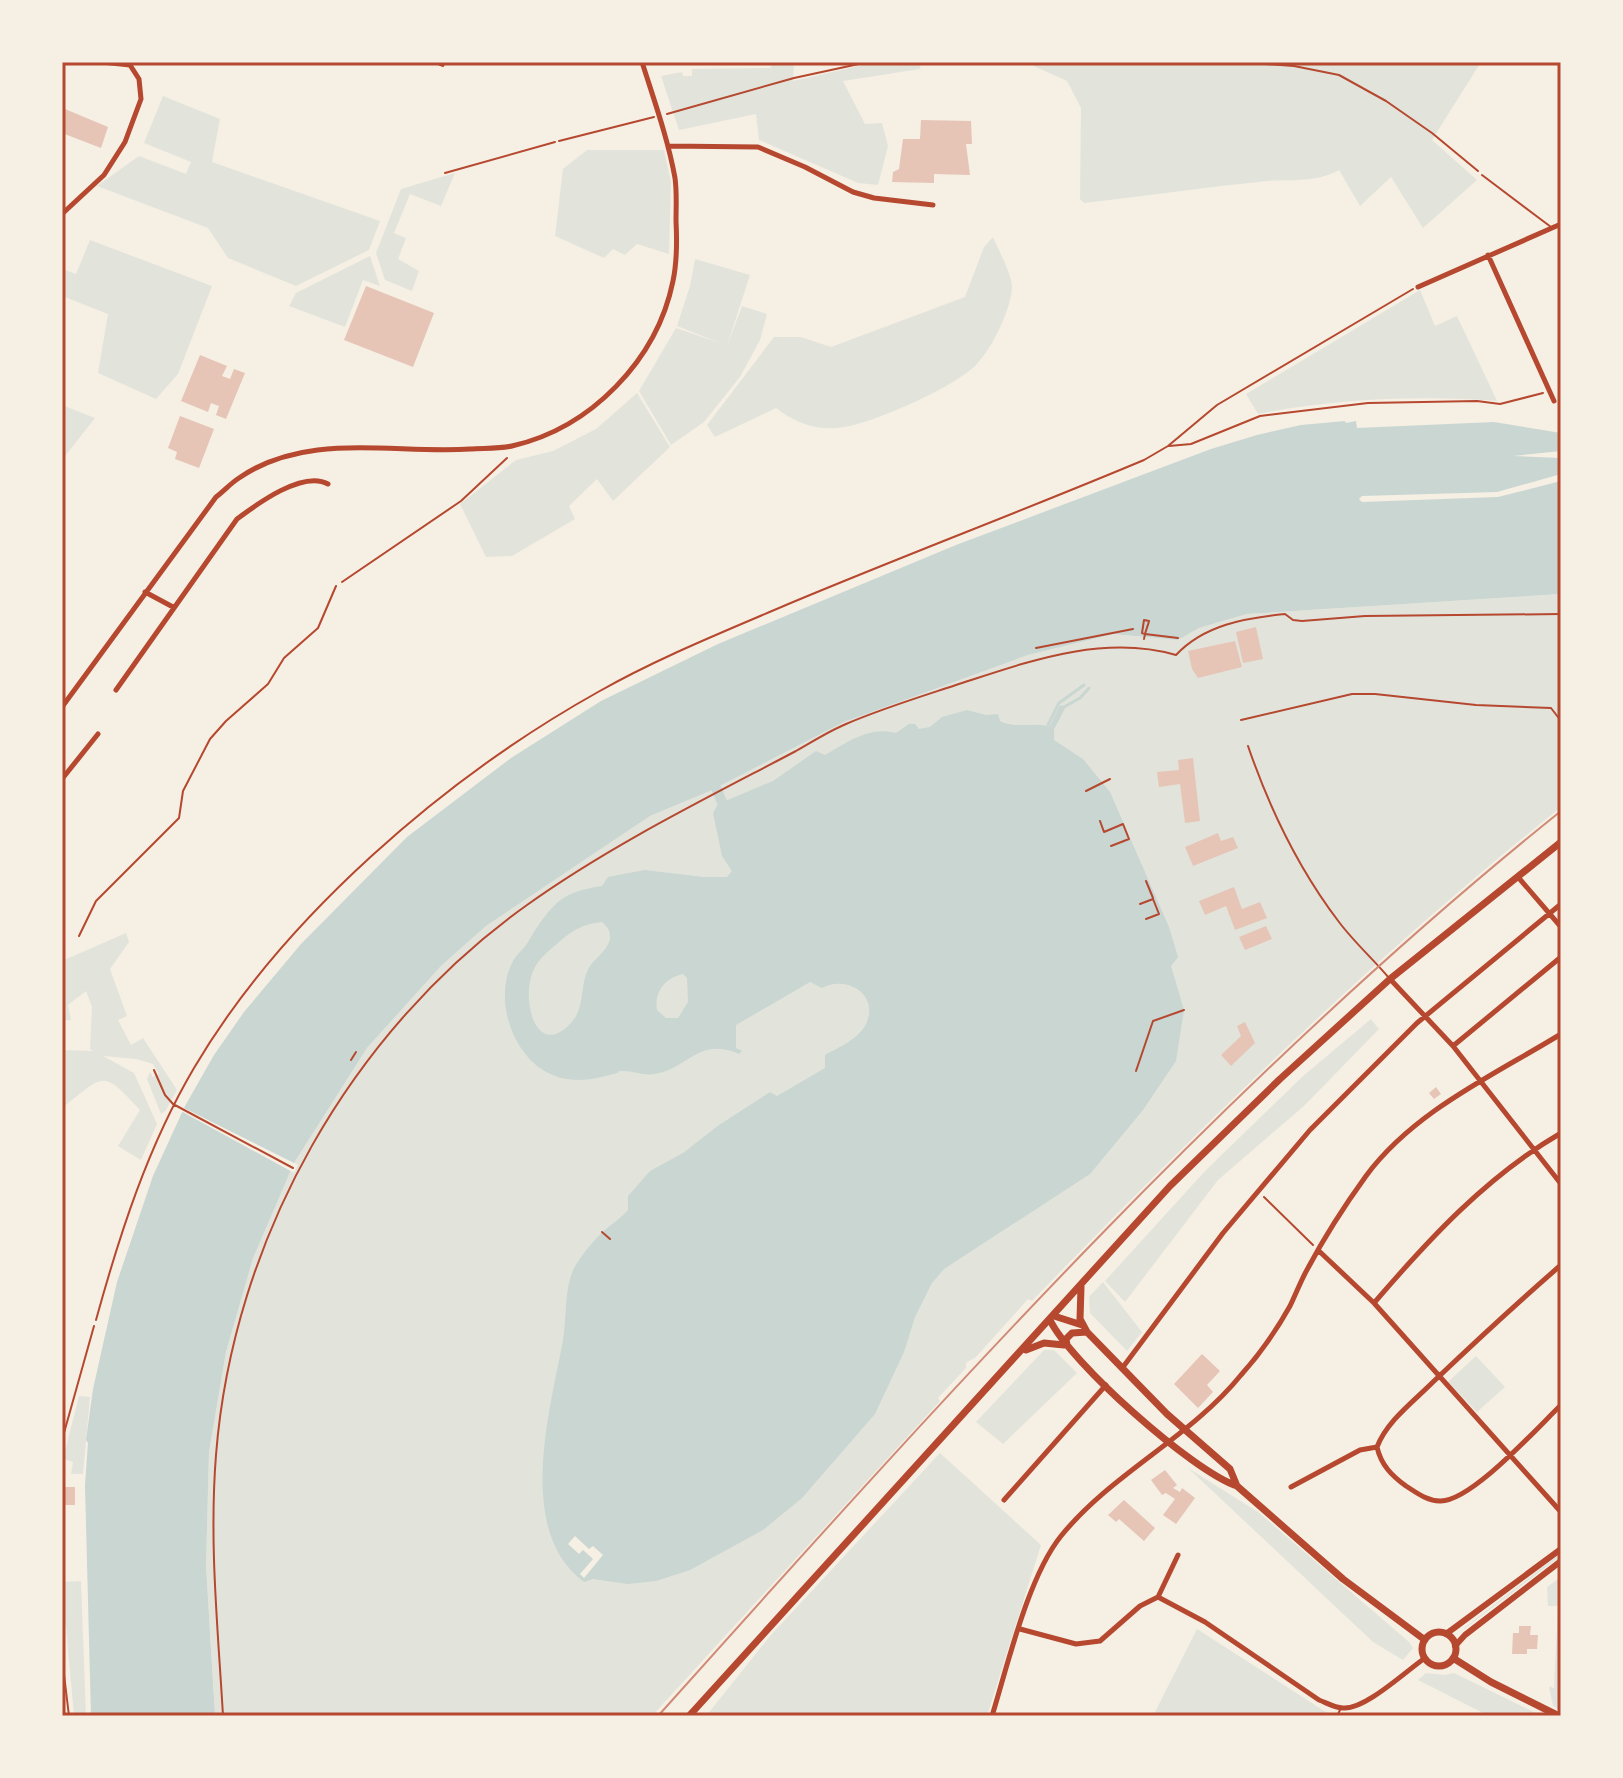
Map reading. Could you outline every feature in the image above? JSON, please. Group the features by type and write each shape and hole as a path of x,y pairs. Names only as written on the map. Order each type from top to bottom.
{"main road":[{"path":"689,1716 1170,1186 1280,1079 1390,979 1561,842"},
{"path":"1081,1284 1079,1312 1084,1328 1185,1429 1230,1469 1237,1486"},
{"path":"1052,1318 1084,1328"},
{"path":"1052,1318 1056,1333 1067,1345 1167,1441 1220,1480 1237,1486 1343,1579 1425,1640"},
{"path":"1067,1345 1066,1339 1072,1333 1084,1328"},
{"path":"1022,1352 1044,1343 1067,1345"},
{"path":"1436,1633 1446,1634 1455,1646 1453,1658 1441,1666 1431,1664 1422,1651 1425,1640 1436,1633"},
{"path":"1453,1658 1491,1682 1559,1716"}],"street":[{"path":"62,214 104,175 125,142 141,99 139,79 130,65 102,62"},
{"path":"62,707 216,497 240,477 281,457 329,448 452,450 512,446 583,415 624,379 664,314 673,280 677,236 676,181 642,62"},
{"path":"668,146 758,147 853,192 876,199 933,205"},
{"path":"1418,287 1561,224"},
{"path":"1488,255 1554,401"},
{"path":"116,690 237,519 264,499 297,484 320,480 328,484"},
{"path":"145,592 173,607"},
{"path":"62,779 98,734"},
{"path":"1518,877 1561,927"},
{"path":"1123,1367 1257,1190 1343,1096 1424,1018 1561,904"},
{"path":"1453,1046 1561,957"},
{"path":"1390,979 1453,1046 1561,1184"},
{"path":"992,1716 1039,1573 1060,1537 1100,1498 1224,1396 1273,1335 1319,1251 1360,1185 1382,1158 1429,1117 1561,1034"},
{"path":"1374,1303 1451,1218 1535,1148 1561,1133"},
{"path":"1319,1251 1374,1303 1561,1512"},
{"path":"1561,1265 1490,1327 1382,1433 1377,1447 1380,1459 1402,1483 1425,1498 1440,1501 1465,1494 1561,1405"},
{"path":"1004,1500 1106,1385"},
{"path":"1291,1487 1360,1450 1377,1447"},
{"path":"1446,1634 1561,1549"},
{"path":"1020,1629 1088,1644 1109,1635 1140,1606 1158,1597 1178,1555"},
{"path":"1455,1646 1561,1561"},
{"path":"1158,1597 1205,1622 1319,1700 1340,1709 1351,1708 1369,1699 1425,1658"}],"lane":[{"path":"433,62 443,66 445,62"},
{"path":"445,173 555,142"},
{"path":"1482,175 1551,227"},
{"path":"79,936 96,901 179,818 183,791 210,739 268,684 284,658 318,628 336,586"},
{"path":"1248,746 1266,796 1297,859 1341,925 1390,979"},
{"path":"62,1440 94,1326"},
{"path":"62,1658 69,1716"},
{"path":"1337,1716 1340,1709"}],"path":[{"path":"555,142 794,78 868,62"},
{"path":"1089,62 1133,62"},
{"path":"1239,62 1294,66 1339,75 1386,101 1432,133 1482,175"},
{"path":"94,1326 141,1178 194,1069 261,973 359,869 427,809 527,735 599,692 735,627 873,568 1144,460 1168,446 1217,405 1418,287"},
{"path":"1168,446 1191,444 1260,416 1368,403 1477,401 1500,404 1550,391"},
{"path":"336,586 461,501 507,458"},
{"path":"223,1716 213,1546 218,1437 247,1296 268,1237 305,1157 363,1067 409,1009 445,972 528,904 633,838 845,724 1037,659 1103,648 1141,648 1176,655 1191,639 1204,632 1285,614 1293,620 1302,621 1365,616 1561,614"},
{"path":"1036,648 1132,629 1131,636"},
{"path":"1144,639 1145,634 1178,638"},
{"path":"1241,720 1352,694 1375,694 1476,705 1551,708 1561,721"},
{"path":"1086,791 1110,779"},
{"path":"1100,821 1104,832 1123,824 1130,838 1111,846"},
{"path":"1146,881 1159,914"},
{"path":"1140,904 1153,899"},
{"path":"1146,919 1164,912"},
{"path":"1136,1071 1153,1021 1184,1010"},
{"path":"351,1060 356,1052"},
{"path":"354,1056 361,1060"},
{"path":"154,1070 165,1095 173,1104 293,1168"},
{"path":"1257,1190 1319,1251"},
{"path":"602,1232 610,1239"}],"shaded area":[{"path":"772,62 794,62 793,81 876,62 921,62 920,69 843,81 865,124 882,123 888,146 878,185 858,183 759,140 756,114 679,130 661,76 682,72 683,76 692,76 692,69 771,68"},
{"path":"1025,62 1481,62 1432,140 1477,180 1423,228 1391,177 1360,206 1339,170 1313,179 1244,183 1084,203 1080,199 1081,108 1067,81"},
{"path":"163,96 220,119 212,162 380,221 369,250 296,286 228,258 208,228 97,186 139,156 186,174 191,162 144,143"},
{"path":"587,150 664,150 671,182 669,254 637,244 625,255 613,249 604,258 555,236 563,169"},
{"path":"455,173 441,206 410,194 394,233 406,238 398,259 419,271 412,291 385,280 376,253 401,189"},
{"path":"993,237 1010,277 1011,298 994,339 982,358 965,374 910,404 852,425 838,428 813,426 797,421 776,408 715,437 707,425 774,337 801,337 831,347 965,297 984,247"},
{"path":"90,240 212,286 178,374 156,399 98,373 108,314 62,296 62,269 76,274"},
{"path":"370,256 380,286 363,280 345,327 289,306 296,293"},
{"path":"695,259 750,275 727,346 742,306 767,314 760,340 740,377 704,422 671,445 639,391 676,328 720,343 677,326"},
{"path":"1420,290 1435,326 1457,316 1497,401 1439,398 1377,400 1258,414 1246,394"},
{"path":"637,393 670,447 613,501 597,479 569,506 575,519 512,556 486,557 460,504 516,460 553,451 596,429"},
{"path":"62,405 95,418 62,460"},
{"path":"1356,421 1357,428 1494,422 1561,433 1561,451 1513,456 1561,458 1561,474 1497,492 1362,496 1359,499 1362,502 1498,497 1561,481 1561,594 1247,614 1199,628 1178,640 1113,634 1028,655 844,722 710,791 650,816 486,926 441,966 367,1048 294,1163 253,1258 226,1352 209,1452 206,1566 215,1716 91,1716 86,1440 93,1389 117,1282 153,1176 185,1106 214,1055 244,1012 301,944 407,837 511,758 601,701 718,644 956,545 1211,449 1301,425"},
{"path":"1561,594 1561,807 1422,923 1355,984 1223,1108 1032,1301 1028,1299 976,1357 966,1363 966,1368 938,1398 940,1401 652,1716 215,1716 206,1566 209,1452 226,1352 253,1257 294,1163 367,1048 441,966 486,926 650,816 710,791 844,722 1028,655 1112,634 1178,640 1199,628 1247,614"},
{"path":"967,710 986,715 998,714 1000,721 1007,724 1054,728 1054,740 1083,759 1110,792 1169,927 1178,957 1171,966 1184,1010 1176,1061 1143,1110 1090,1174 944,1269 932,1283 875,1414 802,1498 763,1530 690,1570 656,1581 628,1584 593,1579 584,1582 563,1560 550,1533 544,1502 546,1434 574,1268 597,1238 628,1210 628,1196 650,1171 683,1153 770,1092 777,1096 825,1068 825,1055 863,1029 869,1013 868,1004 865,996 850,986 841,984 822,988 810,982 736,1025 736,1048 742,1051 739,1054 713,1049 654,1074 621,1071 578,1080 560,1078 543,1070 522,1049 508,1021 505,1005 507,975 513,961 557,903 576,892 602,886 608,877 645,870 727,877 732,871 722,856 713,813 718,804 773,781 816,751 825,755 859,736 886,731 896,733 909,724 915,724 919,729 930,727 942,717","holes":["602,922 610,938 588,969 576,1017 558,1033 548,1035 540,1030 530,1008 530,981 534,969 545,954 569,934","683,974 687,978 688,1002 678,1018 666,1018 657,1010 657,997 671,979"]},
{"path":"126,933 129,942 110,969 127,1016 118,1020 131,1045 143,1038 177,1090 161,1114 147,1079 150,1072 153,1077 159,1074 153,1064 103,1056 134,1073 157,1124 141,1160 118,1146 140,1110 110,1082 95,1083 62,1108 62,1050 93,1051 90,1049 92,1007 86,991 68,1005 71,1020 62,1021 62,961"},
{"path":"1371,1019 1379,1029 1305,1105 1218,1180 1125,1302 1105,1281 1205,1171 1303,1076"},
{"path":"1103,1282 1142,1332 1127,1351 1090,1313 1089,1297"},
{"path":"1044,1350 1054,1350 1077,1373 1003,1444 976,1422"},
{"path":"1476,1356 1505,1387 1477,1412 1448,1382"},
{"path":"79,1396 90,1397 83,1474 71,1474 73,1462 63,1459"},
{"path":"940,1453 1041,1545 987,1716 706,1716 770,1636"},
{"path":"1188,1468 1258,1512 1409,1642 1413,1648 1403,1660 1373,1642"},
{"path":"1561,1553 1561,1556 1464,1629 1464,1628"},
{"path":"1561,1577 1561,1710 1553,1706 1549,1686 1556,1689 1558,1606 1548,1606 1547,1587"},
{"path":"81,1581 86,1716 74,1716 62,1582"},
{"path":"1197,1629 1332,1716 1153,1716"},
{"path":"1426,1673 1454,1673 1542,1716 1489,1716 1418,1680"}],"pier":[{"path":"180,1106 298,1165 294,1173 179,1110"},
{"path":"575,1536 589,1549 593,1546 603,1555 584,1578 580,1574 593,1559 583,1550 579,1554 568,1544"}],"building":[{"path":"65,109 108,127 101,148 62,133"},
{"path":"921,120 971,121 972,144 966,144 970,175 934,174 934,183 892,182 893,172 899,169 903,139 920,139"},
{"path":"366,286 434,313 413,367 344,340"},
{"path":"200,355 227,366 222,376 230,379 234,369 245,373 226,419 216,415 219,406 211,403 208,412 181,401"},
{"path":"180,416 214,429 199,468 175,459 177,452 168,448"},
{"path":"1256,627 1263,659 1243,663 1236,632"},
{"path":"1235,641 1242,667 1198,678 1192,669 1188,651"},
{"path":"1193,758 1200,821 1185,823 1180,784 1159,787 1157,772 1179,770 1178,760"},
{"path":"1218,833 1221,841 1233,837 1238,848 1193,866 1185,847"},
{"path":"1234,887 1242,909 1260,902 1267,918 1235,930 1226,906 1205,915 1199,901"},
{"path":"1266,926 1272,939 1245,950 1239,937"},
{"path":"1245,1022 1255,1043 1231,1066 1221,1055 1241,1036 1237,1026"},
{"path":"1436,1087 1441,1094 1434,1099 1429,1093"},
{"path":"1202,1354 1220,1371 1207,1385 1213,1392 1198,1408 1174,1384"},
{"path":"1165,1470 1177,1485 1173,1488 1180,1492 1182,1488 1195,1498 1176,1524 1163,1515 1175,1499 1166,1493 1162,1495 1151,1480"},
{"path":"62,1487 75,1487 75,1505 62,1505"},
{"path":"1124,1500 1155,1528 1144,1541 1119,1519 1116,1522 1108,1515"},
{"path":"1519,1626 1531,1626 1530,1635 1538,1635 1537,1649 1527,1649 1527,1654 1512,1654 1513,1633 1519,1633"}],"waterway":[{"path":"1048,725 1059,703 1084,685"},
{"path":"1053,728 1064,707 1080,698 1089,688"},
{"path":"1051,727 1061,707 1064,707"},
{"path":"716,788 722,802"}],"tram line":[{"path":"658,1716 981,1361 1204,1131 1319,1020 1438,914 1561,811"}]}
